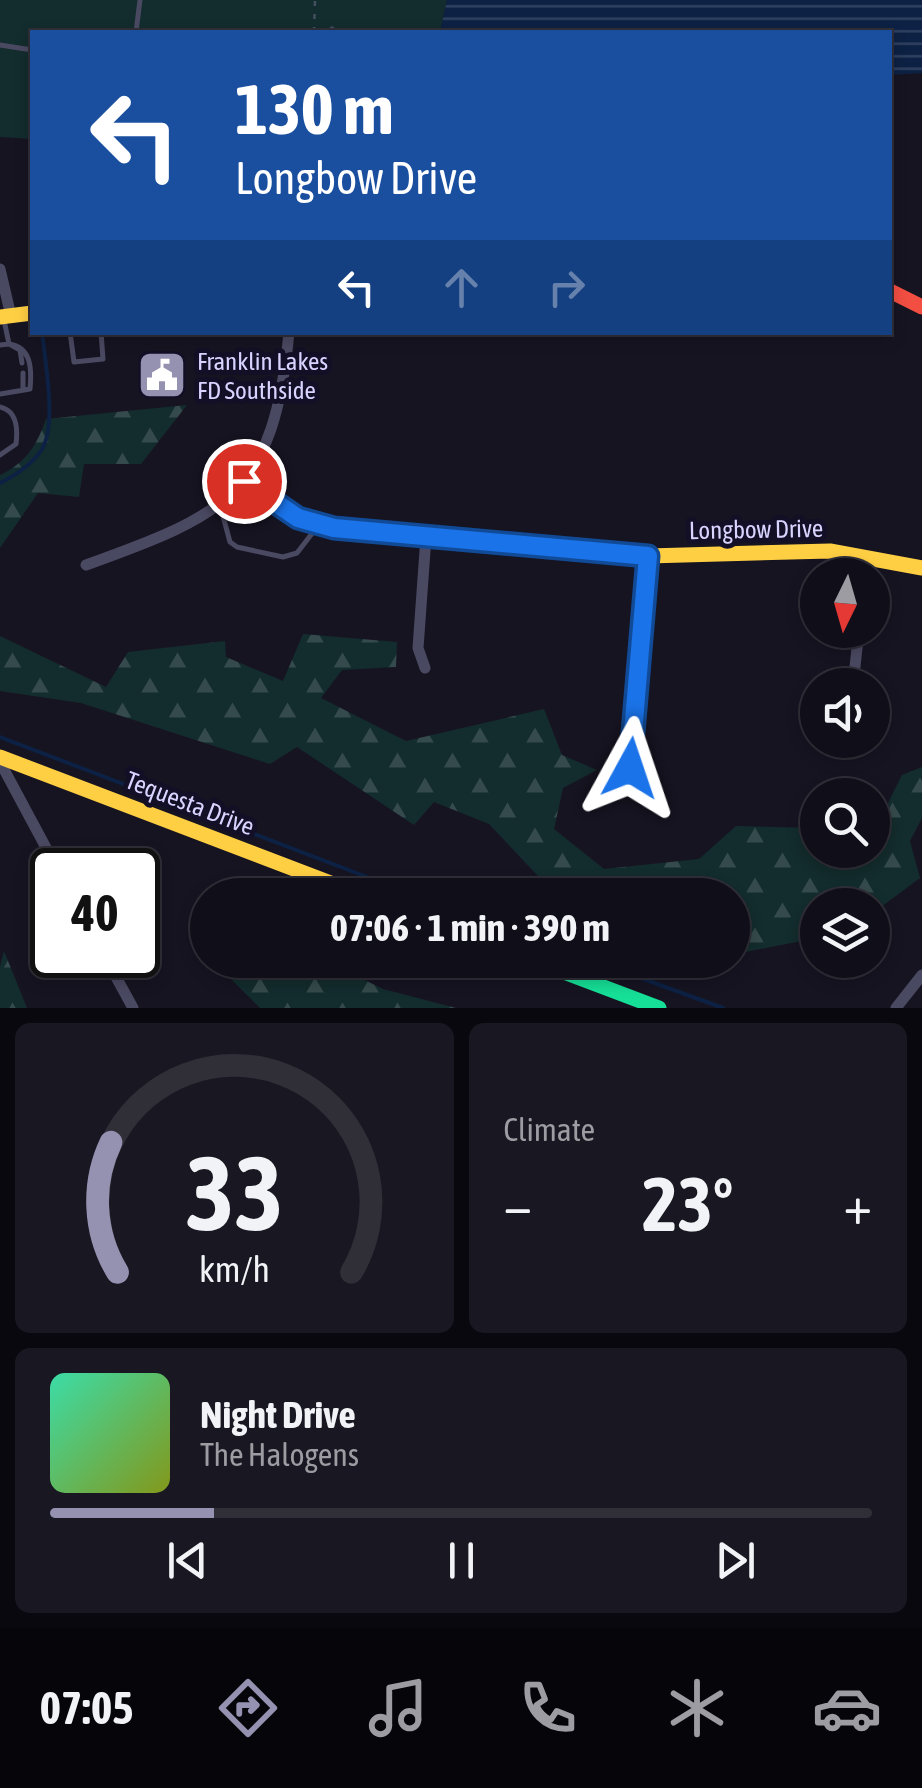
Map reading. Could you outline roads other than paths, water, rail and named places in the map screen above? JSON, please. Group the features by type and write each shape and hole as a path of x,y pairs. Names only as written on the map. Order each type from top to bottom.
{"street":[{"path":"0,269 5,317 30,313"},
{"path":"892,292 922,307"},
{"path":"86,565 174,533 220,505 244,481 260,457 279,407 288,335"},
{"name":"Longbow Drive","path":"244,481 281,509 318,525 648,556 803,550 842,553 851,558"},
{"path":"425,668 418,648 426,537"},
{"path":"630,768 648,556"},
{"name":"Longbow Drive","path":"890,567 922,568"},
{"path":"0,760 46,848"},
{"name":"Tequesta Drive","path":"0,760 316,878"},
{"path":"896,1008 922,975"},
{"path":"117,978 133,1008"},
{"path":"580,978 659,1008"}],"lane":[{"path":"136,30 140,0"},
{"path":"0,45 30,50"},
{"path":"5,317 9,344"},
{"path":"70,335 74,362 104,359 101,335"},
{"path":"9,344 20,350 22,363"},
{"path":"0,345 21,346 28,353 30,389 0,394"},
{"path":"22,392 23,373"},
{"path":"0,407 11,411 15,418 17,438 16,444 0,455"},
{"path":"220,505 230,542 237,548 283,557 297,553 318,525"},
{"path":"840,558 842,553"}],"water":[{"path":"447,0 922,0 922,73 892,75 892,30 440,30"}],"waterway":[{"path":"0,483 33,460 46,438 49,392 42,335"},
{"path":"0,737 369,878"},
{"path":"640,978 723,1008"}],"place":[{"name":"Franklin Lakes FD Southside","path":"162,375"}]}
